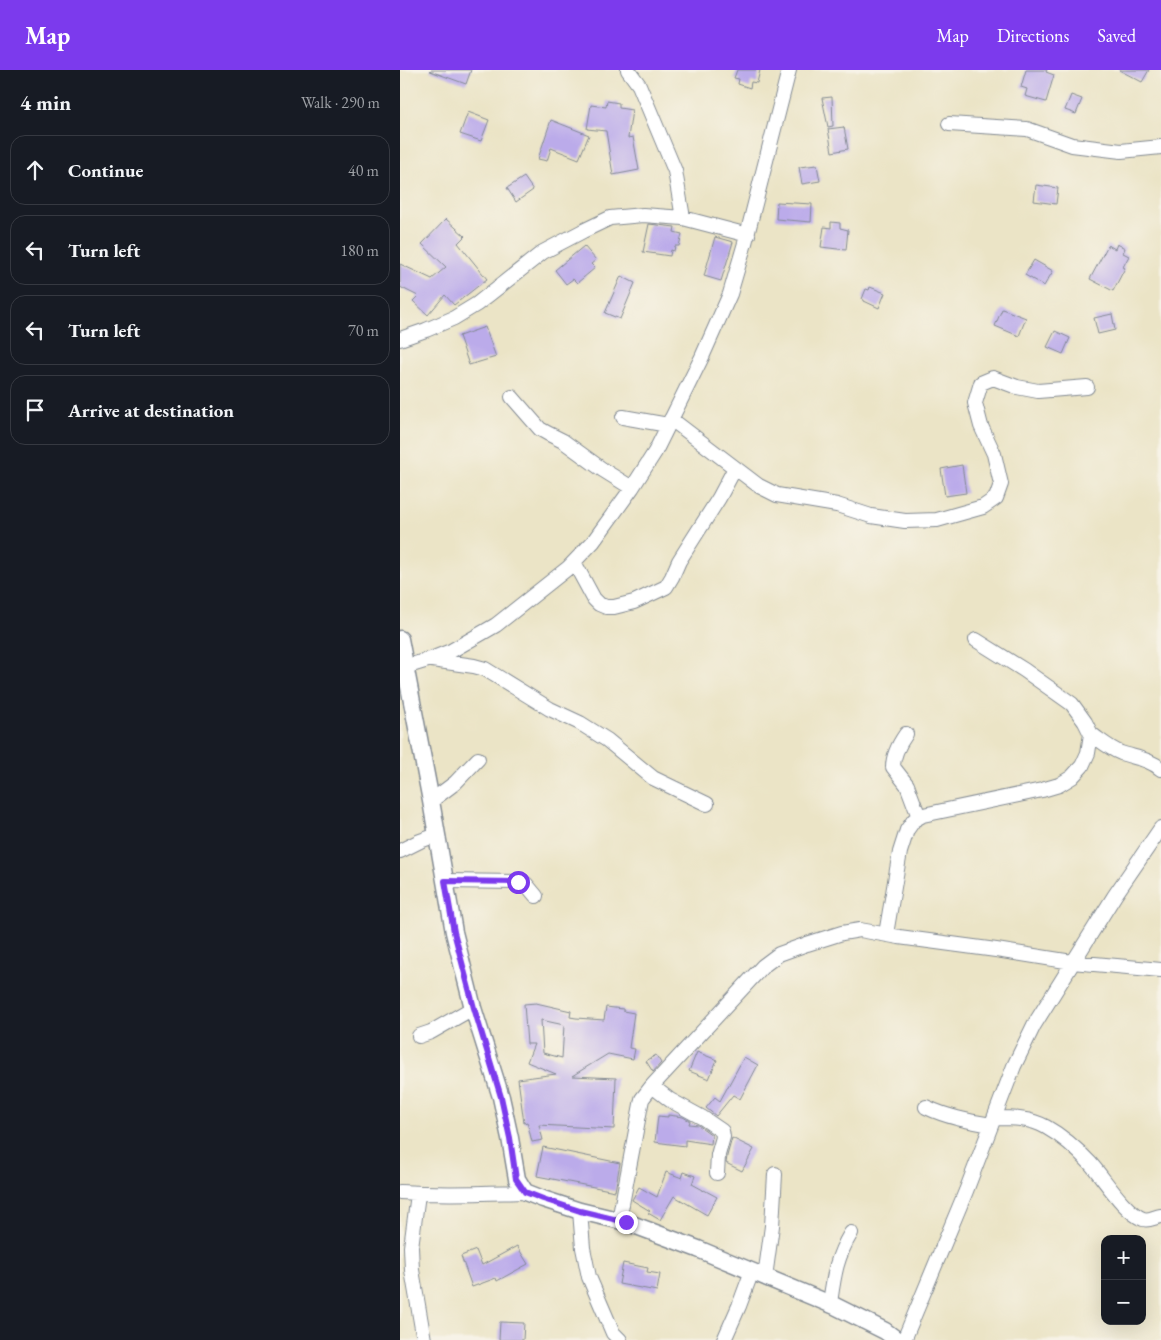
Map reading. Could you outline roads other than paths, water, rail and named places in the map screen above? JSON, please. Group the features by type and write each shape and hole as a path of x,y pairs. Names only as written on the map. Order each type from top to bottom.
{"main road":[{"path":"400,639 454,932 474,1008 501,1097 516,1179 525,1192 580,1211 619,1220 680,1242 830,1303 885,1331 897,1340"}],"street":[{"path":"628,70 639,85 675,171 683,218"},
{"path":"405,667 451,651 496,625 574,562 593,542 632,488 655,452 702,357 730,294 748,235 789,70"},
{"path":"949,124 1027,129 1072,145 1121,151 1161,147"},
{"path":"400,339 454,318 477,304 543,252 610,218 643,215 683,218 748,235"},
{"path":"623,417 670,422 759,486 776,495 837,505 870,516 906,521 937,520 983,507 996,498 1000,484 994,454 981,426 975,403 982,382 993,378 1017,387 1038,391 1087,387"},
{"path":"512,397 540,429 563,441 632,488"},
{"path":"574,562 594,599 606,607 634,602 666,587 679,561 719,498 735,468"},
{"path":"976,640 1024,670 1072,704 1091,734 1120,753 1154,763 1161,770"},
{"path":"431,659 485,669 550,709 606,740 653,778 706,804"},
{"path":"906,734 894,758 893,767 907,785 919,817"},
{"path":"886,934 900,852 907,830 914,820 932,813 1059,785 1072,777 1082,766 1088,753 1091,734"},
{"path":"431,801 455,783 478,759"},
{"path":"904,1340 966,1191 1014,1066 1034,1025 1115,895 1161,828"},
{"path":"400,851 420,840 437,835"},
{"path":"445,881 518,882 526,884 536,896"},
{"path":"619,1220 642,1099 763,966 779,954 842,933 860,930 1072,962 1161,970"},
{"path":"419,1036 431,1032 474,1008"},
{"path":"652,1086 670,1100 722,1131 723,1137 718,1156 717,1173"},
{"path":"926,1107 943,1115 993,1122 1018,1118 1046,1127 1067,1142 1090,1163 1112,1192 1132,1212 1145,1220 1161,1216"},
{"path":"724,1340 739,1306 758,1274 772,1226 775,1174"},
{"path":"400,1192 471,1194 525,1192"},
{"path":"418,1194 411,1247 412,1270 424,1340"},
{"path":"580,1211 583,1248 589,1278 613,1333 620,1340"},
{"path":"830,1303 836,1264 841,1249 850,1233"}]}
